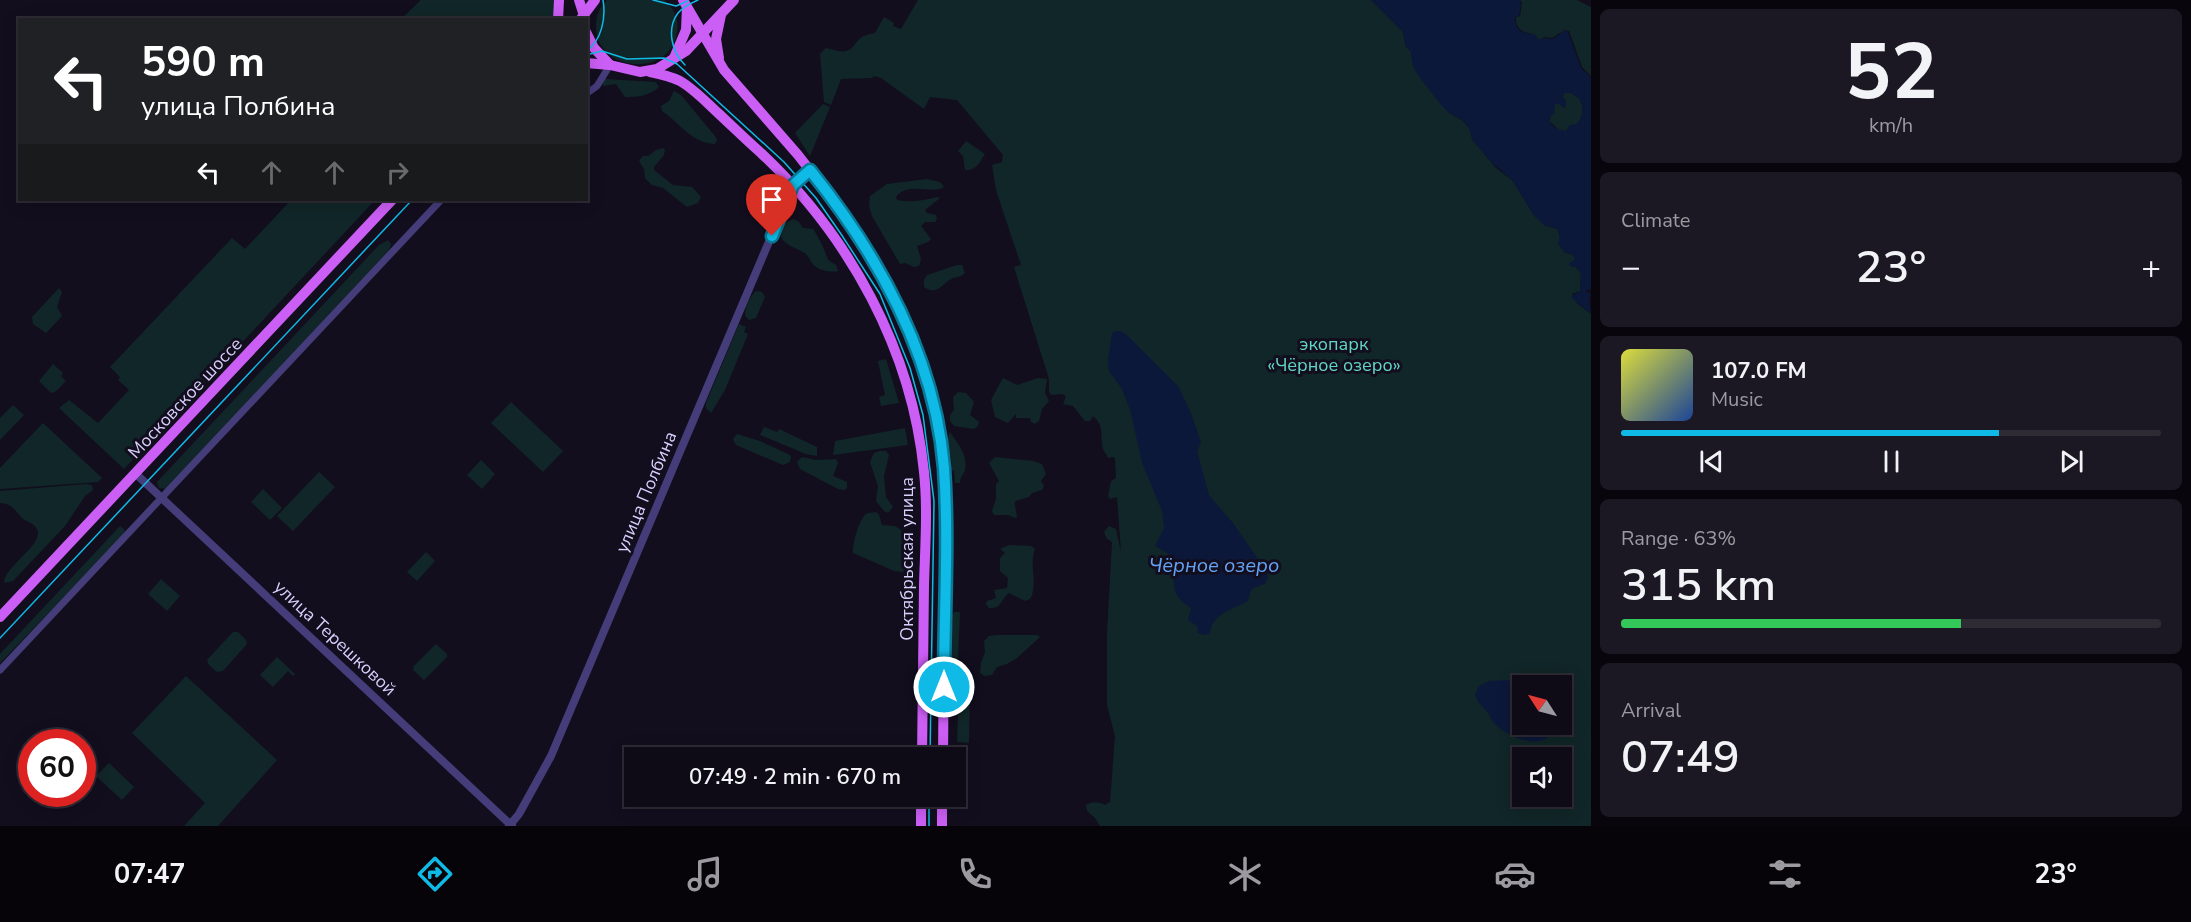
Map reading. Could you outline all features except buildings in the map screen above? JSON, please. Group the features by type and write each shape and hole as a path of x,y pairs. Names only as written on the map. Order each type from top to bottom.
{"main road":[{"path":"558,18 559,0"},
{"path":"579,0 583,18"},
{"path":"583,18 595,0"},
{"path":"588,63 610,65 630,71 650,72 686,51 734,0"},
{"path":"672,60 686,30 685,3"},
{"name":"Октябрьская улица","path":"685,3 724,70 810,170 844,214 879,268 915,343 932,396 944,468 943,747"},
{"path":"722,11 716,39 718,54 724,70"},
{"path":"588,36 594,48 610,65"},
{"name":"Октябрьская улица","path":"650,72 669,76 694,90 793,185 834,237 875,304 904,373 914,409 923,459 926,515 922,747"},
{"name":"улица Полбина","path":"793,185 810,170"},
{"name":"Московское шоссе","path":"0,617 391,201"},
{"path":"921,807 921,826"},
{"path":"942,807 942,826"}],"street":[{"path":"588,93 597,86 610,65"},
{"name":"улица Полбина","path":"510,826 551,756 793,185"},
{"path":"0,670 440,201"},
{"name":"улица Терешковой","path":"136,474 510,826"}],"green space":[{"path":"421,0 556,0 555,18 402,18"},
{"path":"607,0 664,0 671,7 677,23 677,33 671,48 661,58 647,63 633,64 619,60 607,52 599,40 596,25 599,11"},
{"name":"экопарк «Чёрное озеро»","path":"918,0 1371,0 1403,32 1406,47 1411,51 1413,66 1449,113 1462,120 1470,129 1472,139 1496,168 1512,180 1544,225 1558,229 1564,252 1573,255 1576,259 1569,264 1581,273 1580,291 1572,294 1577,303 1591,314 1591,826 1100,826 1087,811 1086,805 1096,802 1105,805 1110,802 1115,736 1107,705 1107,633 1112,542 1107,539 1104,532 1109,526 1116,529 1121,552 1117,497 1110,499 1108,496 1111,481 1116,478 1115,459 1114,457 1108,458 1103,450 1101,427 1097,420 1093,416 1090,421 1085,421 1073,406 1063,404 1066,396 1051,395 1049,392 1049,379 1014,267 1021,265 996,190 992,165 1002,162 1003,155 957,100 930,97 924,109 881,78 874,76 872,78 841,79 831,105 824,102 820,54 826,48 841,52 850,49 863,37 875,33 884,17 894,23 893,26 901,29"},
{"path":"1520,0 1577,0 1591,7 1591,76 1582,67 1569,31 1565,30 1552,38 1545,37 1539,40 1534,34 1526,33 1518,27 1516,17 1520,16 1522,3"},
{"path":"605,79 656,82 659,87 647,94 625,97 616,84 603,86"},
{"path":"674,91 681,95 715,136 717,140 715,144 692,136 662,111 661,106 669,101"},
{"path":"1564,93 1571,93 1580,99 1582,112 1577,125 1570,125 1566,131 1560,131 1549,121 1555,104 1560,104 1564,108 1566,101 1562,97"},
{"path":"823,104 830,107 810,156 795,133"},
{"path":"966,141 985,154 977,165 969,170 965,170 963,156 958,151"},
{"path":"663,148 664,155 654,170 673,185 692,187 701,197 698,203 687,207 663,188 652,185 645,178 644,169 639,161 643,156 648,156"},
{"path":"927,179 940,182 944,187 933,190 907,190 896,197 897,200 907,201 940,198 925,210 927,213 936,215 937,219 935,222 925,222 921,226 931,239 917,246 921,259 919,266 900,264 872,216 869,206 870,196 887,184"},
{"path":"290,201 374,201 124,469 59,408 69,400 98,423 129,390 118,380 120,377 110,367 232,238 245,249"},
{"path":"793,219 798,221 803,228 813,229 828,260 836,265 838,271 820,269 811,262 807,255 783,240 781,236 785,223"},
{"path":"388,240 391,244 389,250 166,489 159,488 157,482 379,245"},
{"path":"962,265 965,273 963,275 951,279 936,290 924,287 927,275"},
{"path":"59,288 62,292 57,307 62,316 46,333 33,324 32,317"},
{"path":"756,291 762,292 765,297 756,318 749,320 745,316 746,309 749,299"},
{"path":"739,324 746,327 744,332 748,334 725,390 711,413 706,408 706,403"},
{"path":"886,359 899,403 881,406 879,397 885,395 878,361"},
{"path":"53,364 63,373 61,376 66,381 51,393 39,381"},
{"path":"1003,378 1017,385 1038,378 1047,379 1045,393 1049,401 1042,409 1039,421 1035,424 1030,418 1016,418 1016,414 1008,423 995,417 991,400"},
{"path":"958,392 966,393 974,402 970,415 979,422 974,429 954,426 950,421 950,415 954,410 953,397"},
{"path":"511,402 563,451 543,472 491,423"},
{"path":"13,405 24,415 0,440 0,418"},
{"path":"43,423 102,478 98,482 0,489 0,468"},
{"path":"764,427 777,432 779,429 817,447 817,456 806,454 760,435"},
{"path":"905,428 908,445 833,455 835,441"},
{"path":"950,432 965,459 965,470 960,483 955,483 954,471 951,470 948,446"},
{"path":"737,434 760,441 788,454 791,456 790,462 783,465 736,445 733,439"},
{"path":"886,451 889,455 884,476 886,497 893,507 888,513 876,501 878,486 870,462 874,453"},
{"path":"802,457 816,460 836,459 838,463 833,476 847,482 847,488 838,489 800,469 797,462"},
{"path":"995,457 1042,464 1046,474 1041,481 1044,486 1042,490 1015,502 1017,517 1015,518 1008,515 994,515 992,511 996,499 996,484 999,481 989,463"},
{"path":"481,460 495,474 482,489 467,475"},
{"path":"319,472 335,487 293,531 277,516"},
{"path":"92,485 93,490 85,496 65,526 13,581 4,583 10,570 30,548 38,535 34,525 22,518 11,506 0,503 0,491"},
{"path":"263,489 282,508 270,520 251,502"},
{"path":"876,512 882,525 895,526 908,536 907,565 903,572 894,571 853,553 861,521 866,514"},
{"path":"120,526 125,530 123,536 0,663 0,654"},
{"path":"1009,545 1031,546 1035,549 1032,595 1025,601 1009,593 999,606 989,608 987,601 996,598 994,590 1007,588 1008,578 1000,571 1000,558 1005,553 1000,549"},
{"path":"426,552 435,561 417,581 407,572"},
{"path":"161,579 180,596 167,611 148,594"},
{"path":"954,612 960,612 957,684 952,683 950,678 951,616"},
{"path":"233,632 238,632 247,644 223,671 217,672 207,660"},
{"path":"1037,635 1040,637 1017,658 997,667 992,675 984,676 980,673 985,652 984,641 989,636"},
{"path":"436,644 447,654 447,657 424,680 413,670 414,666"},
{"path":"277,657 295,674 293,676 288,671 273,687 260,675"},
{"path":"186,676 277,760 218,826 184,826 205,803 132,733"},
{"path":"959,689 970,689 969,743 957,742"},
{"path":"109,763 134,787 122,800 96,776"}],"water":[{"path":"1371,0 1519,0 1521,4 1519,16 1515,17 1515,21 1520,30 1534,34 1539,40 1553,39 1565,30 1568,32 1581,68 1591,77 1591,289 1586,290 1591,294 1589,300 1591,314 1571,297 1580,291 1581,273 1569,264 1575,259 1573,255 1564,252 1558,244 1560,234 1558,229 1544,225 1534,216 1512,180 1492,163 1473,141 1469,128 1441,105 1417,74 1411,52 1406,47 1403,32","holes":["1564,93 1571,93 1580,99 1582,112 1577,124 1570,125 1566,131 1554,127 1549,121 1550,116 1554,114 1555,104 1560,104 1563,108 1566,106 1566,101 1562,97"]},
{"name":"Чёрное озеро","path":"1116,331 1127,335 1179,387 1201,442 1197,451 1209,495 1233,523 1267,572 1268,577 1265,584 1253,589 1248,601 1219,616 1210,633 1205,635 1198,633 1197,626 1188,620 1191,608 1181,601 1175,592 1171,559 1167,553 1155,546 1164,528 1162,511 1142,463 1131,413 1122,389 1109,371 1108,360 1112,333"},
{"path":"1512,680 1512,735 1549,736 1544,740 1522,740 1514,737 1501,729 1493,722 1478,702 1475,694 1479,686 1489,681"}],"tram line":[{"path":"588,49 596,41 602,28 603,0"},
{"path":"653,0 676,6 688,1"},
{"path":"685,65 674,47 672,26 678,13 687,5 698,0"},
{"path":"588,54 602,51 627,59 664,58 677,64 784,162 816,198 880,294 910,368 923,415 934,501 930,747"},
{"path":"0,638 411,201"},
{"path":"929,807 929,826"}],"route":[{"path":"772,236 793,185 810,170 844,214 879,268 893,293 915,343 932,396 944,468 944,687"}]}
